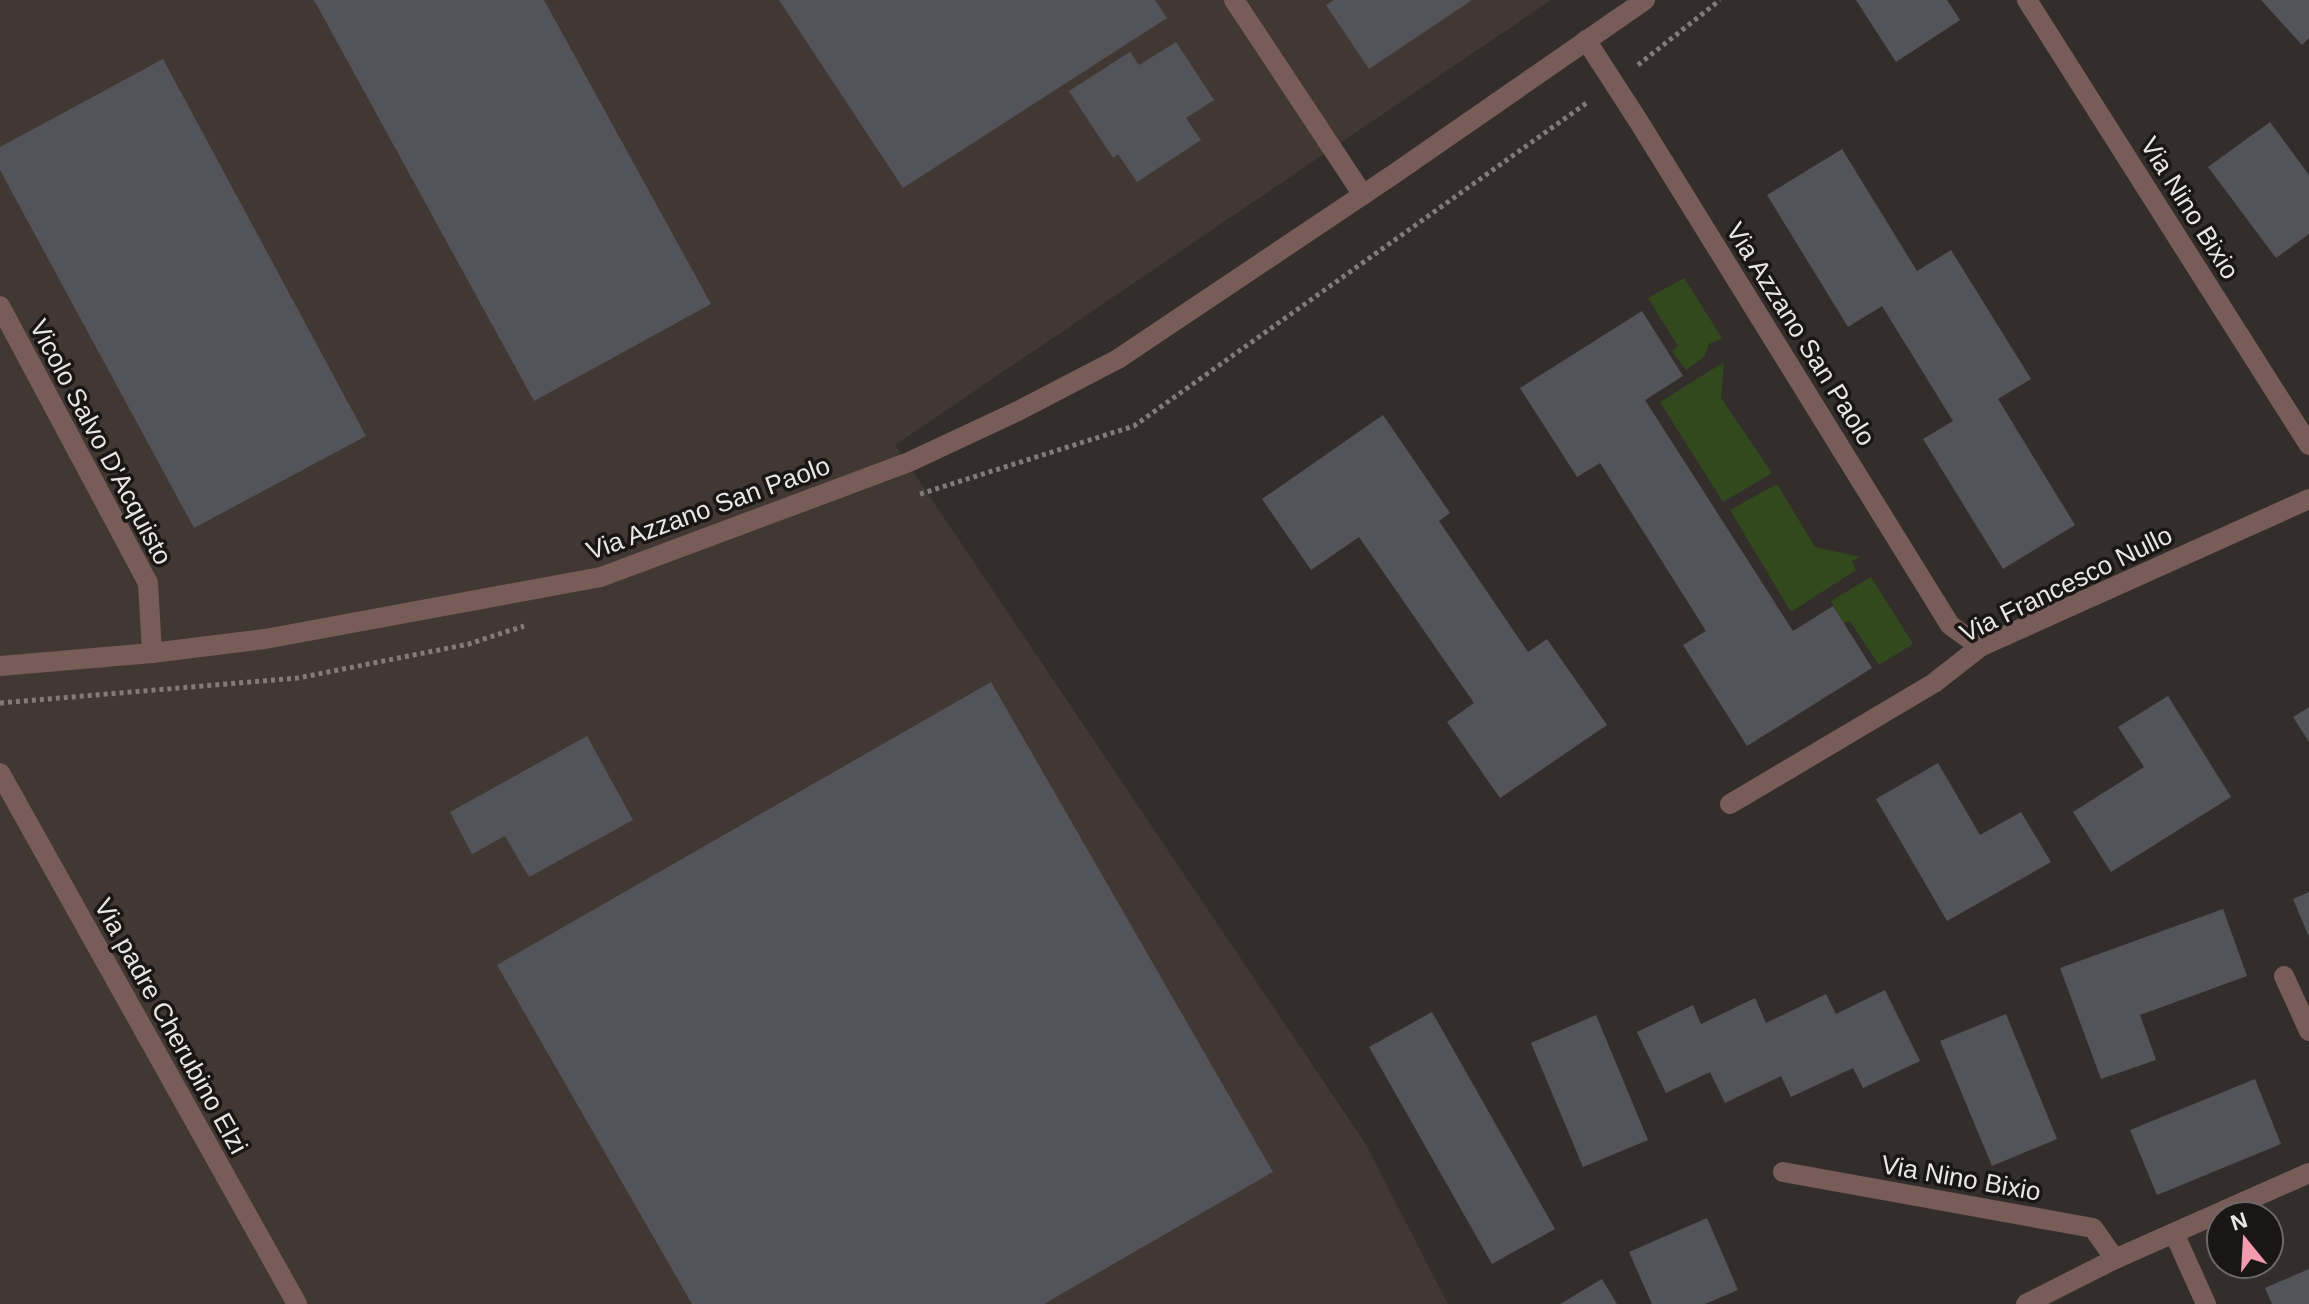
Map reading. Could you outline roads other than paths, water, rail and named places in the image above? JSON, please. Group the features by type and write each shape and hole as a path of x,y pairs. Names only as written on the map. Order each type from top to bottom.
{"street":[{"path":"1234,0 1363,195"},
{"name":"Via Azzano San Paolo","path":"0,666 152,653 265,639 601,577 909,462 1018,411 1118,359 1645,0"},
{"name":"Via Nino Bixio","path":"2027,0 2309,445"},
{"name":"Via Azzano San Paolo","path":"1586,40 1950,625 1980,647"},
{"name":"Vicolo Salvo D'Acquisto","path":"0,306 148,583 152,653"},
{"name":"Via Francesco Nullo","path":"1730,804 1934,683 1980,647 2309,499"},
{"name":"Via padre Cherubino Elzi","path":"0,773 297,1304"},
{"path":"2284,976 2309,1031"},
{"name":"Via Nino Bixio","path":"1783,1172 2093,1228 2115,1259"},
{"path":"2026,1304 2115,1259 2309,1173"},
{"path":"2174,1233 2206,1304"}]}
